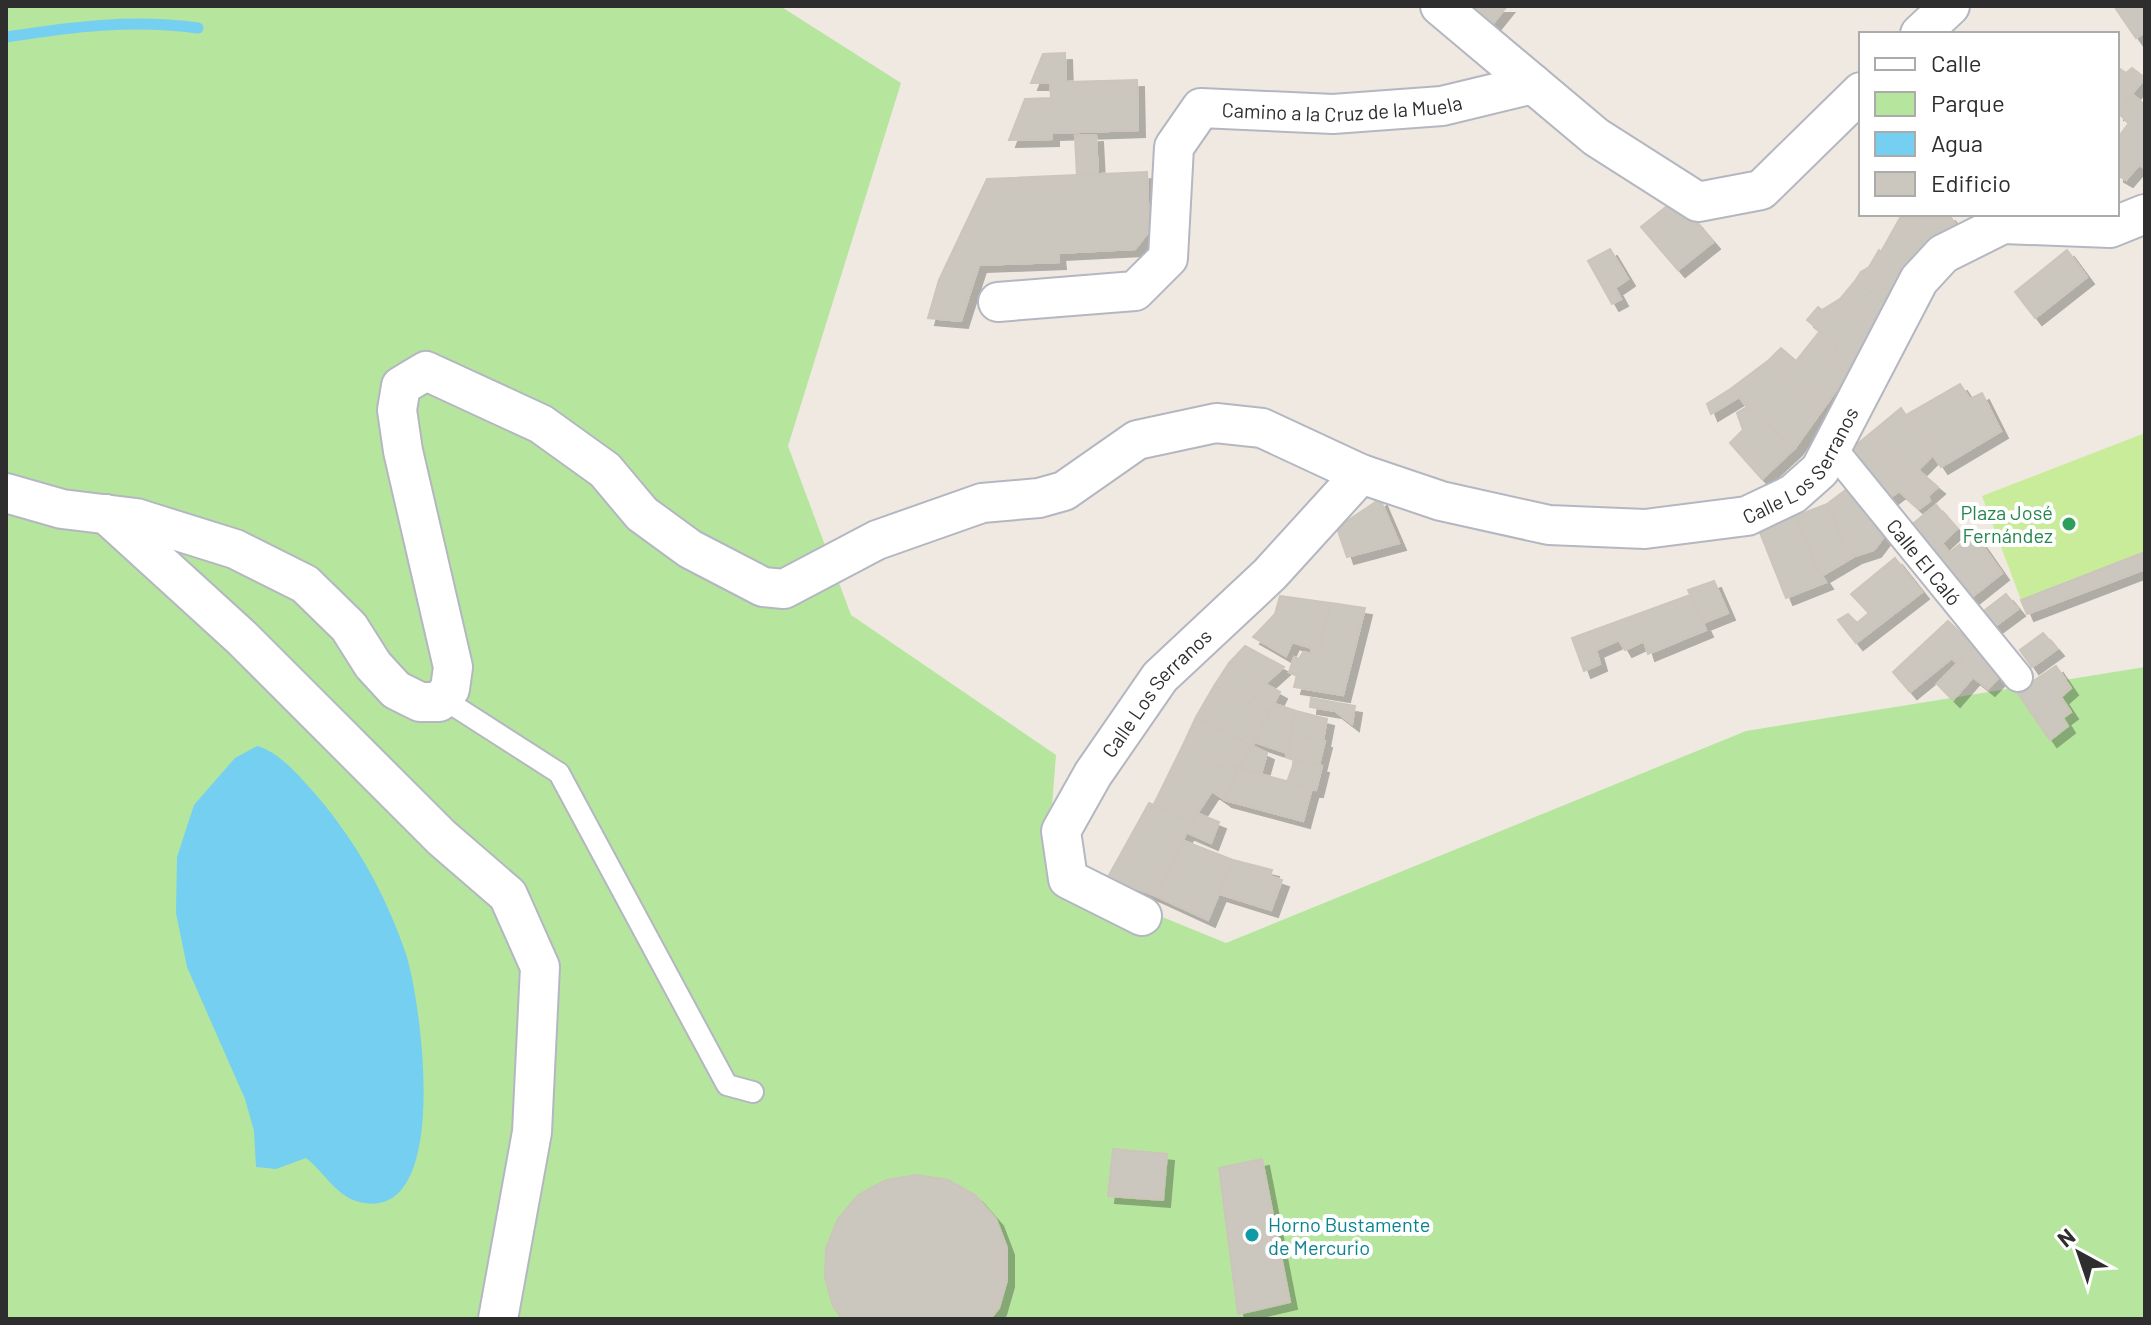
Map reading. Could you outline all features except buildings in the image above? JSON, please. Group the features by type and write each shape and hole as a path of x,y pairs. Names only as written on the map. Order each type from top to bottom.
{"street":[{"path":"1440,6 1596,137 1698,202 1761,190 1859,94"},
{"path":"1922,32 1950,6"},
{"name":"Camino a la Cruz de la Muela","path":"998,302 1135,291 1168,258 1174,147 1201,108 1333,114 1426,107 1533,84"},
{"name":"Calle Los Serranos","path":"442,698 450,689 452,678 450,646 435,595 397,410 401,386 426,371 473,389 541,424 605,470 642,514 690,549 763,587 784,589 877,540 982,503 1039,498 1064,491 1137,440 1166,431 1216,423 1262,428 1361,474 1496,516 1549,525 1645,529 1747,516 1793,494 1820,470 1919,280 1943,254 2003,224 2110,228 2145,214"},
{"name":"Calle El Caló","path":"1831,447 2018,677"},
{"name":"Calle Los Serranos","path":"1142,916 1068,879 1061,831 1093,774 1160,677 1270,574 1361,474"},
{"path":"6,493 62,509 136,518 235,549 305,584 349,627 373,665 396,690 420,702 439,702 442,698"},
{"path":"106,514 242,638 442,838 508,895 540,967 532,1132 498,1319"}],"lane":[{"path":"442,698 559,773 727,1085 753,1092"}],"green space":[{"path":"6,6 780,6 901,83 788,446 851,615 1056,755 1047,870 1226,943 1746,731 2145,667 2145,1319 6,1319"},
{"name":"Plaza José Fernández","path":"2145,433 2145,552 2021,600 1982,496"}],"water":[{"path":"257,746 290,767 345,832 380,890 406,954 423,1060 423,1106 419,1148 407,1182 387,1201 356,1201 349,1198 306,1158 276,1169 256,1167 254,1131 245,1099 187,967 176,913 177,857 194,805 235,758"}],"waterway":[{"path":"6,37 125,24 198,28"}],"place":[{"name":"Plaza José Fernández","path":"2069,524"},
{"name":"Horno Bustamente de Mercurio","path":"1252,1235"}]}
